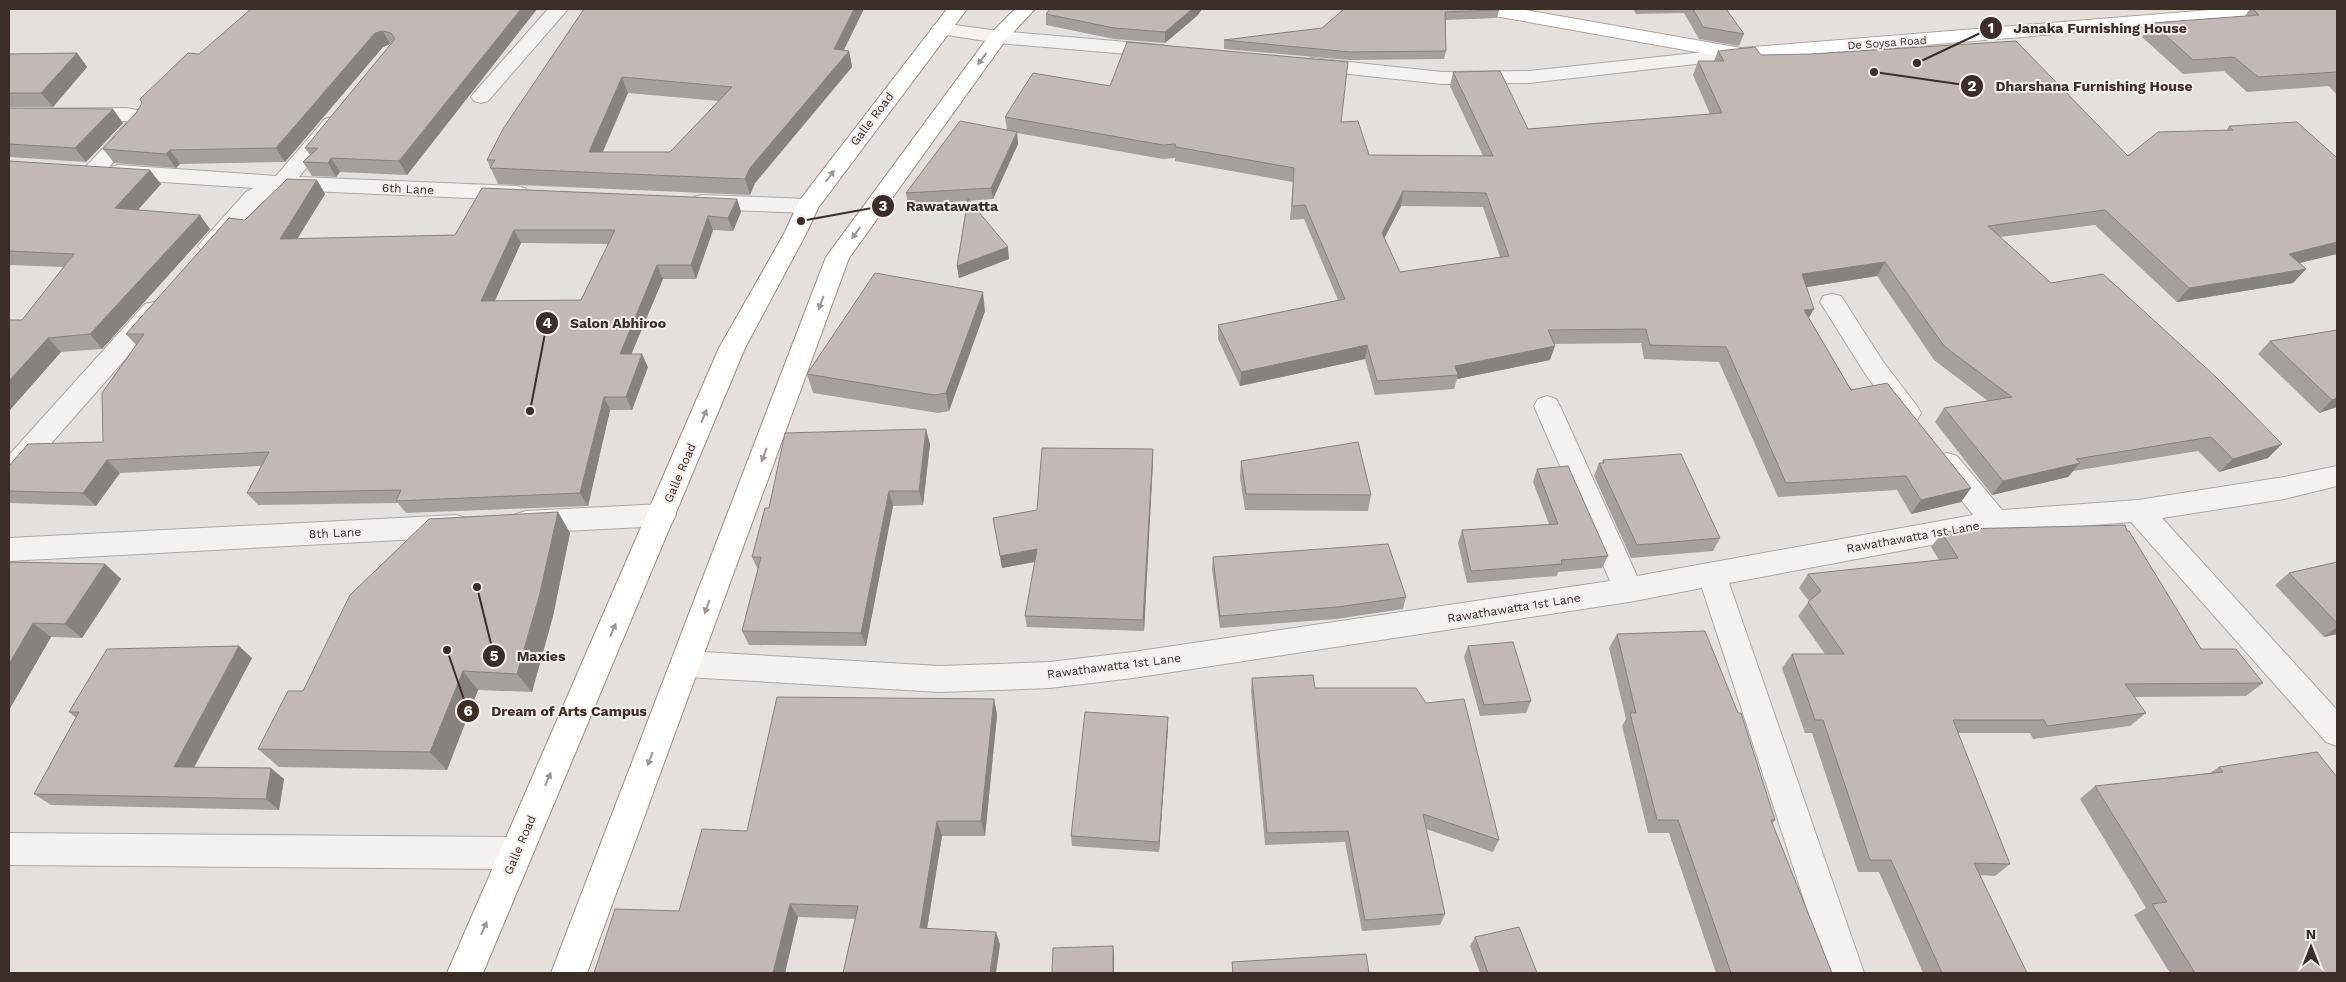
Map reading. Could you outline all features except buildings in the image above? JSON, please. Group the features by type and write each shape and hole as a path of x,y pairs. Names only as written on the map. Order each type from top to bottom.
{"main road":[{"name":"Galle Road","path":"465,973 732,348 796,232 807,206 956,9"},
{"path":"569,973 838,257 998,38 1025,9"},
{"name":"De Soysa Road","path":"1489,9 1741,54 2288,9"}],"street":[{"path":"481,97 558,9"},
{"path":"941,29 998,38 1184,53"},
{"path":"1291,62 1442,78 1520,77 1616,69 1741,54"},
{"path":"194,264 254,197 282,183 343,110"},
{"name":"6th Lane","path":"9,116 126,114 140,116 138,122 83,170 282,183 539,194"},
{"path":"678,201 807,206"},
{"path":"9,473 168,294"},
{"path":"1832,302 1875,369 1926,437 1995,522"},
{"path":"1547,406 1629,590"},
{"name":"Rawathawatta 1st Lane","path":"686,664 940,679 1050,675 1132,665 1629,590 1995,522 2138,511 2284,488 2337,476"},
{"path":"2138,511 2337,732"},
{"name":"8th Lane","path":"9,550 662,515"},
{"path":"1712,576 1846,973"},
{"path":"9,848 516,853"}],"place":[{"name":"Janaka Furnishing House","path":"1917,63"},
{"name":"Dharshana Furnishing House","path":"1874,72"},
{"name":"Rawatawatta","path":"801,221"},
{"name":"Salon Abhiroo","path":"530,411"},
{"name":"Maxies","path":"477,587"},
{"name":"Dream of Arts Campus","path":"447,650"}]}
